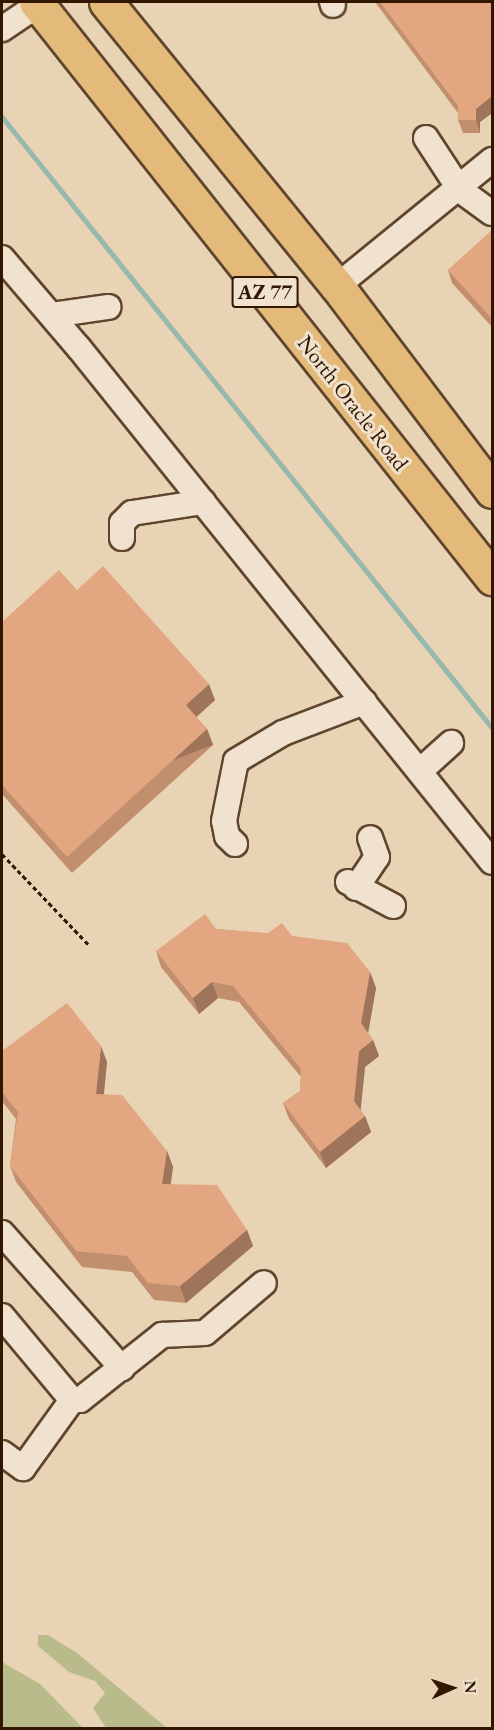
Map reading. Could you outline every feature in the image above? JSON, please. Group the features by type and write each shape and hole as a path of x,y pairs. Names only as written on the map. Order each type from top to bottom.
{"highway":[{"name":"North Oracle Road","path":"42,2 492,578"},
{"name":"AZ 77","path":"106,2 337,286 492,492"}],"street":[{"path":"2,29 42,2"},
{"path":"426,138 460,190 492,213"},
{"path":"337,286 460,190 492,160"},
{"path":"2,258 49,310 420,771 488,846"},
{"path":"49,310 108,307"},
{"path":"123,538 122,522 132,513 203,502"},
{"path":"235,844 228,836 224,821 232,795 231,772 236,761 283,733 364,702"},
{"path":"420,771 451,743"},
{"path":"370,838 377,857 352,885 393,906"},
{"path":"2,1233 122,1368"},
{"path":"72,1400 80,1400 162,1335 205,1334 264,1283"},
{"path":"2,1316 72,1400"},
{"path":"2,1453 23,1468 72,1400"}],"path":[{"path":"2,854 89,945"}],"green space":[{"path":"38,1635 48,1635 77,1653 167,1728 106,1728 93,1708 105,1693 95,1681 69,1672 38,1646"},
{"path":"2,1662 40,1684 83,1728 2,1728"}],"building":[{"path":"380,2 492,2 492,96 476,109 476,120 458,120 458,106"},
{"path":"492,230 492,319 448,270"},
{"path":"103,566 209,684 186,705 207,729 67,857 2,785 2,622 59,570 77,590"},
{"path":"205,914 216,929 268,933 282,923 292,936 347,943 370,972 361,1023 373,1040 359,1051 354,1101 365,1116 320,1152 283,1103 300,1091 301,1069 233,986 212,982 193,998 156,951"},
{"path":"67,1003 101,1046 96,1094 122,1095 167,1151 162,1184 217,1185 247,1230 180,1286 148,1283 127,1256 76,1251 10,1166 18,1112 2,1092 2,1051"}],"waterway":[{"path":"2,117 492,728"}]}
